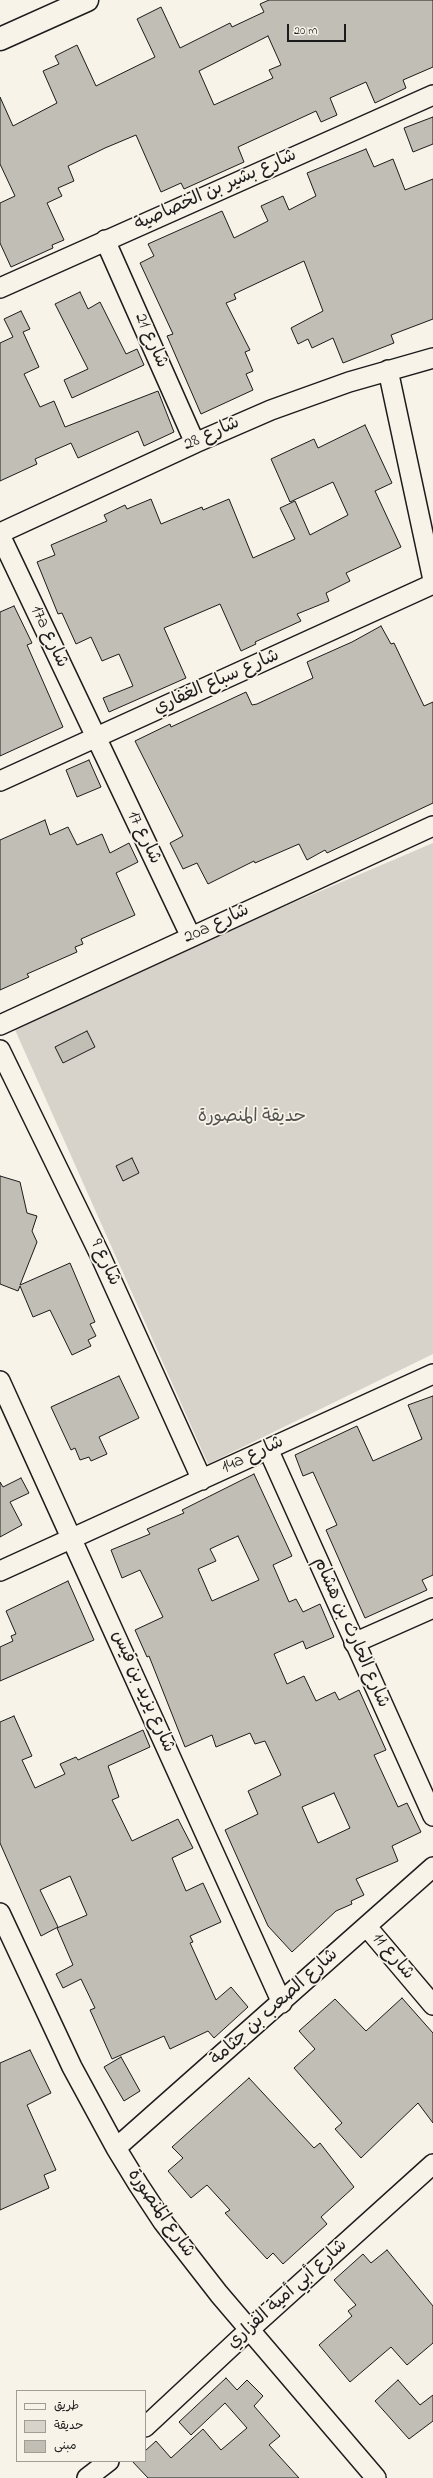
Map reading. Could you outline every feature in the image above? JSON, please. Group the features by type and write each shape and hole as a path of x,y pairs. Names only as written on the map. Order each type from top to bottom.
{"main road":[{"path":"0,39 87,0"}],"street":[{"name":"شارع بشير بن الخصاصية","path":"0,288 433,95"},
{"name":"شارع 21","path":"105,240 195,443"},
{"name":"شارع 28","path":"0,534 195,443 271,410 388,370 433,358"},
{"path":"388,370 433,580"},
{"name":"17a شارع","path":"0,534 95,738"},
{"name":"شارع سباع الغفاري","path":"0,781 433,584"},
{"name":"شارع 17","path":"95,738 191,937"},
{"name":"20a شارع","path":"0,1025 433,826"},
{"name":"شارع 9","path":"0,1050 100,1255 202,1480"},
{"name":"14a شارع","path":"0,1571 433,1374"},
{"name":"شارع يزيد بن قيس","path":"0,1381 282,2002"},
{"name":"شارع الحارث بن هشام","path":"268,1449 433,1816"},
{"path":"354,1643 433,1608"},
{"name":"شارع الصعب بن جثامة","path":"116,2148 433,1867"},
{"name":"شارع المنصورة","path":"0,1913 72,2067 116,2148 168,2228 248,2330 376,2478"},
{"name":"شارع 11","path":"366,1927 433,2005"},
{"name":"شارع أبي أمية الفزاري","path":"146,2426 248,2330 433,2164"},
{"path":"87,2478 108,2462"}],"green space":[{"name":"حديقة المنصورة","path":"433,843 433,1354 208,1464 12,1023"}],"building":[{"path":"269,0 433,0 433,67 403,80 406,88 375,103 366,82 330,98 337,115 321,122 316,111 238,147 244,162 184,189 181,183 161,192 136,135 105,148 68,166 74,181 58,188 62,196 47,203 64,240 52,245 53,248 11,267 0,243 0,203 15,196 0,164 0,97 13,126 57,103 43,71 59,64 55,56 77,45 96,86 155,57 137,19 161,7 180,48 230,23 232,27 264,12 260,4","holes":["268,36 281,65 269,70 273,78 214,105 199,71"]},
{"path":"433,117 433,144 413,152 404,128"},
{"path":"366,149 374,167 393,159 405,190 433,179 433,319 391,335 394,343 343,363 333,338 312,348 308,339 298,344 291,328 323,311 304,261 234,294 236,299 226,303 250,350 245,352 253,371 246,374 253,390 201,414 167,336 173,334 140,263 154,256 148,244 222,211 234,238 268,221 261,206 283,196 289,210 316,196 307,173"},
{"path":"80,292 88,309 100,302 126,354 137,349 144,365 72,398 64,380 88,369 55,304"},
{"path":"21,311 30,329 23,332 39,367 24,374 40,407 54,401 65,427 158,391 174,432 144,446 138,431 78,458 71,443 35,459 37,464 0,481 0,343 13,337 4,319"},
{"path":"365,425 392,483 375,491 401,547 346,573 350,581 326,593 329,601 297,614 301,621 255,642 256,644 241,651 220,604 164,628 186,678 109,712 103,698 133,686 119,654 102,661 91,637 76,644 62,613 58,614 37,562 55,555 51,545 107,521 104,515 125,505 127,509 151,499 161,524 202,507 203,510 229,499 253,558 295,539 280,508 295,501 310,535 348,515 333,482 290,502 271,459 314,439 318,448"},
{"path":"14,606 32,643 27,645 63,727 0,756 0,612"},
{"path":"381,626 391,644 394,643 424,706 433,702 433,803 327,853 325,850 307,860 299,844 255,863 254,861 208,884 197,863 183,869 170,843 183,836 135,741 170,724 171,727 246,692 252,705 257,704 313,678 307,662 352,642"},
{"path":"89,760 101,787 77,797 66,770"},
{"path":"45,820 50,835 68,827 77,845 102,834 110,853 129,843 138,862 116,873 135,915 81,939 83,944 75,947 77,952 27,974 29,977 0,990 0,840"},
{"path":"87,1031 95,1047 63,1063 55,1047"},
{"path":"132,1158 139,1173 123,1181 116,1166"},
{"path":"0,1176 20,1182 27,1213 37,1216 32,1231 37,1242 20,1285 70,1263 95,1322 90,1324 96,1336 88,1340 91,1346 72,1355 50,1310 33,1317 20,1286 18,1291 0,1284"},
{"path":"119,1376 139,1418 99,1437 107,1454 91,1461 89,1457 80,1460 75,1448 71,1450 51,1407"},
{"path":"433,1396 433,1575 422,1580 427,1590 365,1618 326,1530 337,1525 313,1472 303,1476 295,1455 357,1426 373,1461 422,1439 408,1405"},
{"path":"254,1474 292,1556 273,1565 289,1602 296,1599 303,1612 320,1604 334,1637 306,1649 303,1641 274,1654 287,1684 304,1676 316,1701 335,1692 339,1700 359,1690 386,1750 374,1755 398,1807 407,1803 421,1832 392,1846 398,1861 356,1879 364,1895 351,1901 352,1904 336,1911 292,1952 268,1926 225,1830 258,1814 248,1791 281,1775 265,1741 255,1744 250,1733 216,1747 212,1735 185,1747 149,1656 147,1657 135,1630 163,1617 140,1570 122,1578 111,1550 150,1534 147,1529 184,1513 182,1510","holes":["238,1536 259,1580 212,1601 198,1569 216,1561 210,1549","334,1793 350,1828 318,1843 302,1807"]},
{"path":"21,1478 29,1493 10,1502 22,1525 0,1537 0,1482 3,1487"},
{"path":"68,1581 94,1640 0,1681 0,1647 13,1641 11,1636 16,1634 6,1611"},
{"path":"14,1716 32,1756 22,1760 35,1788 65,1774 60,1764 76,1757 78,1760 143,1730 150,1747 108,1766 119,1797 112,1800 132,1841 178,1819 193,1848 172,1858 186,1891 203,1883 221,1922 190,1936 193,1942 190,1943 216,2000 231,1987 248,2007 214,2038 208,2031 170,2049 164,2036 112,2059 90,2010 95,2008 81,1979 63,1988 56,1974 73,1965 57,1928 87,1915 70,1876 40,1890 58,1927 41,1936 0,1843 0,1722"},
{"path":"402,1998 433,2033 433,2123 418,2103 361,2158 335,2129 342,2123 294,2068 315,2049 299,2031 335,1999 366,2031"},
{"path":"30,2050 51,2093 27,2105 56,2170 44,2175 49,2188 0,2210 0,2063"},
{"path":"121,2057 140,2091 124,2101 104,2067"},
{"path":"249,2078 314,2148 320,2143 354,2187 321,2217 327,2224 283,2264 273,2253 267,2259 225,2213 230,2210 207,2185 191,2198 168,2171 183,2158 172,2147"},
{"path":"387,2250 433,2306 433,2343 407,2365 391,2347 350,2382 319,2345 352,2316 348,2311 356,2305 334,2280 363,2254 371,2263"},
{"path":"226,2378 237,2390 247,2380 263,2396 254,2406 280,2436 269,2445 299,2478 148,2478 133,2462 146,2462 146,2450 156,2441 171,2458 203,2429 221,2450 247,2428 225,2403 191,2435 179,2422"},
{"path":"398,2380 420,2405 433,2395 433,2421 409,2439 375,2401"}]}
